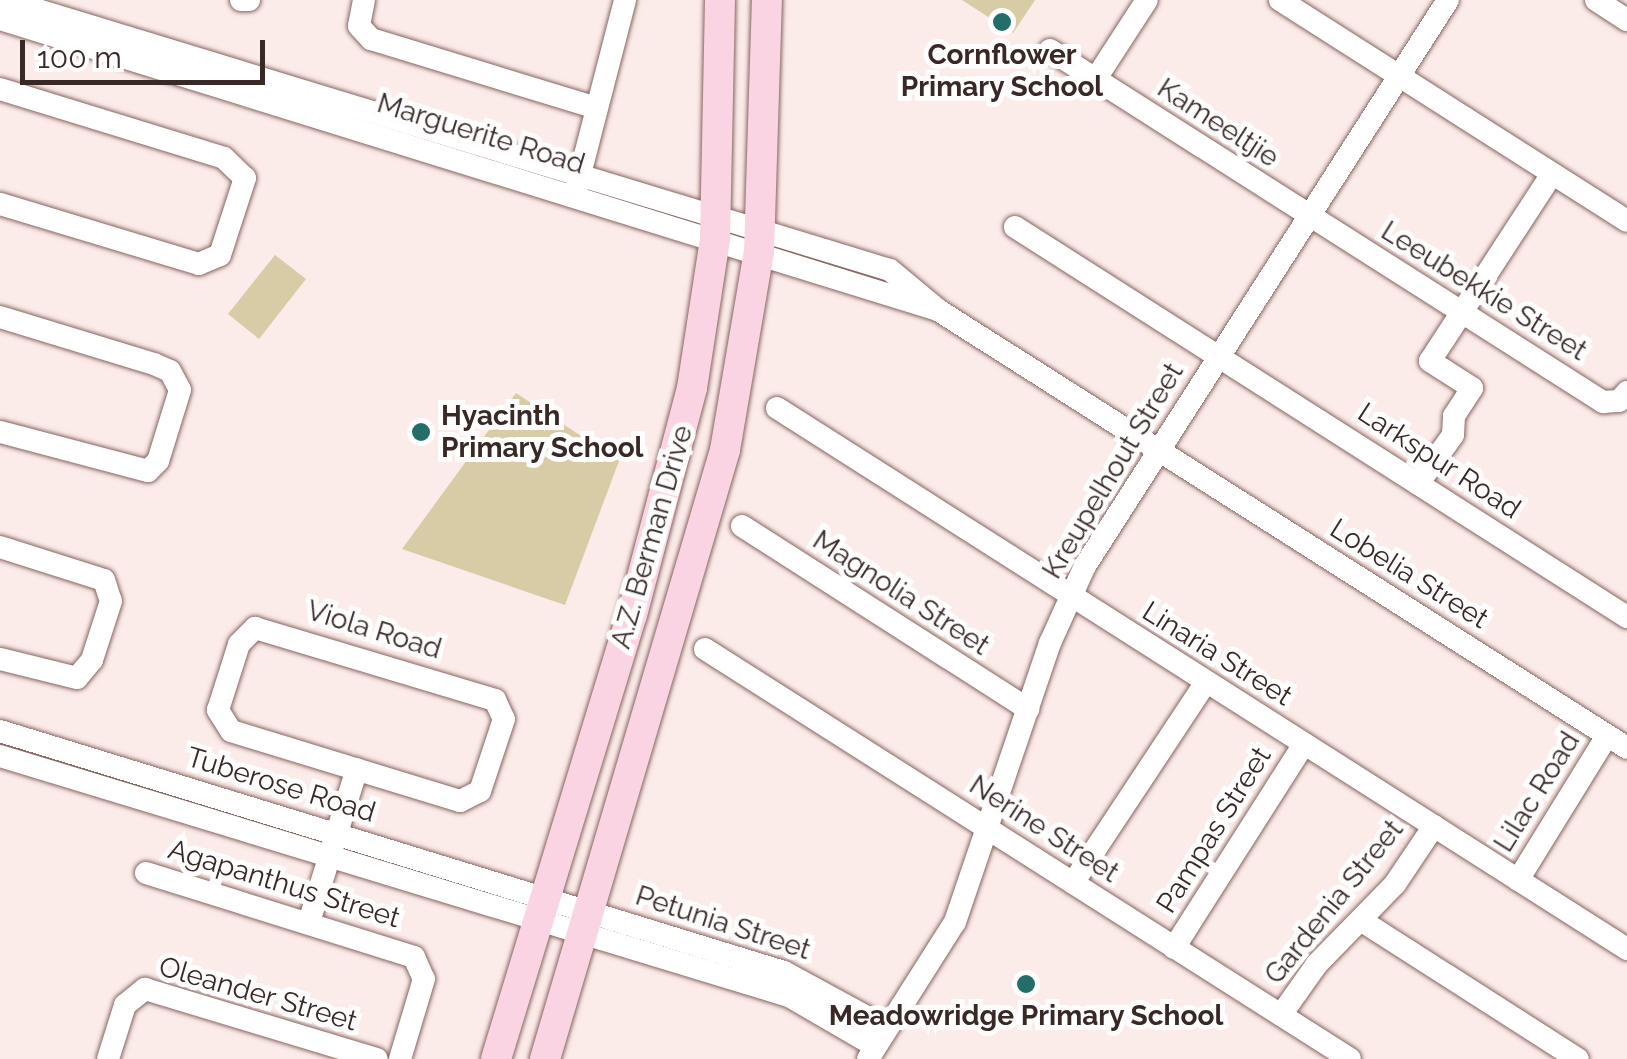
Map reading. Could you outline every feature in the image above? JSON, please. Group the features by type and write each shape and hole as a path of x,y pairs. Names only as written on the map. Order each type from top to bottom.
{"main road":[{"name":"A.Z. Berman Drive","path":"496,1059 662,509 704,334 716,227 720,0"},
{"name":"A.Z. Berman Drive","path":"545,1059 716,490 772,244 767,0"}],"street":[{"path":"241,0 249,0"},
{"path":"364,0 359,26 372,40 598,108"},
{"path":"578,184 623,0"},
{"path":"1096,80 1148,0"},
{"path":"1280,0 1627,221"},
{"name":"Kreupelhout Street","path":"877,1045 954,922 1071,596 1159,450 1448,0"},
{"path":"1596,0 1627,20"},
{"name":"Marguerite Road","path":"8,18 772,244 890,270 938,310"},
{"name":"Kameeltjie","path":"1050,50 1309,216"},
{"path":"0,90 224,158 244,178 220,255 199,264 0,204"},
{"path":"1418,484 1453,435 1454,416 1472,388 1430,362 1552,174"},
{"name":"Leeubekkie Street","path":"1309,216 1603,402 1619,401 1627,392"},
{"name":"Larkspur Road","path":"1016,227 1627,617"},
{"name":"Lobelia Street","path":"938,310 1617,742"},
{"path":"0,317 154,364 170,372 180,390 158,461 148,471 0,432"},
{"name":"Linaria Street","path":"777,408 1627,949"},
{"name":"Magnolia Street","path":"742,526 1028,709"},
{"path":"0,547 104,580 111,601 92,660 77,678 0,659"},
{"name":"Viola Road","path":"268,628 485,695 501,708 486,780 472,799 460,801 357,770 244,736 220,720 245,634 268,628"},
{"name":"Nerine Street","path":"706,649 1350,1059"},
{"path":"1074,883 1206,682"},
{"name":"Tuberose Road","path":"0,731 338,834 541,910"},
{"name":"Lilac Road","path":"1518,880 1617,742"},
{"name":"Pampas Street","path":"1174,948 1304,744"},
{"name":"Tuberose Road","path":"0,756 331,858 541,910"},
{"path":"309,922 357,770"},
{"name":"Gardenia Street","path":"1281,1015 1317,964 1362,920 1434,826"},
{"name":"Agapanthus Street","path":"146,872 402,952 422,965 400,1059"},
{"name":"Petunia Street","path":"541,910 795,976 877,1045"},
{"path":"1362,920 1578,1059"},
{"name":"Oleander Street","path":"108,1059 125,1006 145,990 377,1059"}],"shaded area":[{"path":"962,0 1035,0 1013,33"},
{"path":"275,255 306,279 259,339 228,314"},
{"path":"516,393 619,461 565,605 402,549"}],"place":[{"name":"Cornflower Primary School","path":"1002,22"},
{"name":"Hyacinth Primary School","path":"421,432"},
{"name":"Meadowridge Primary School","path":"1026,984"}]}
